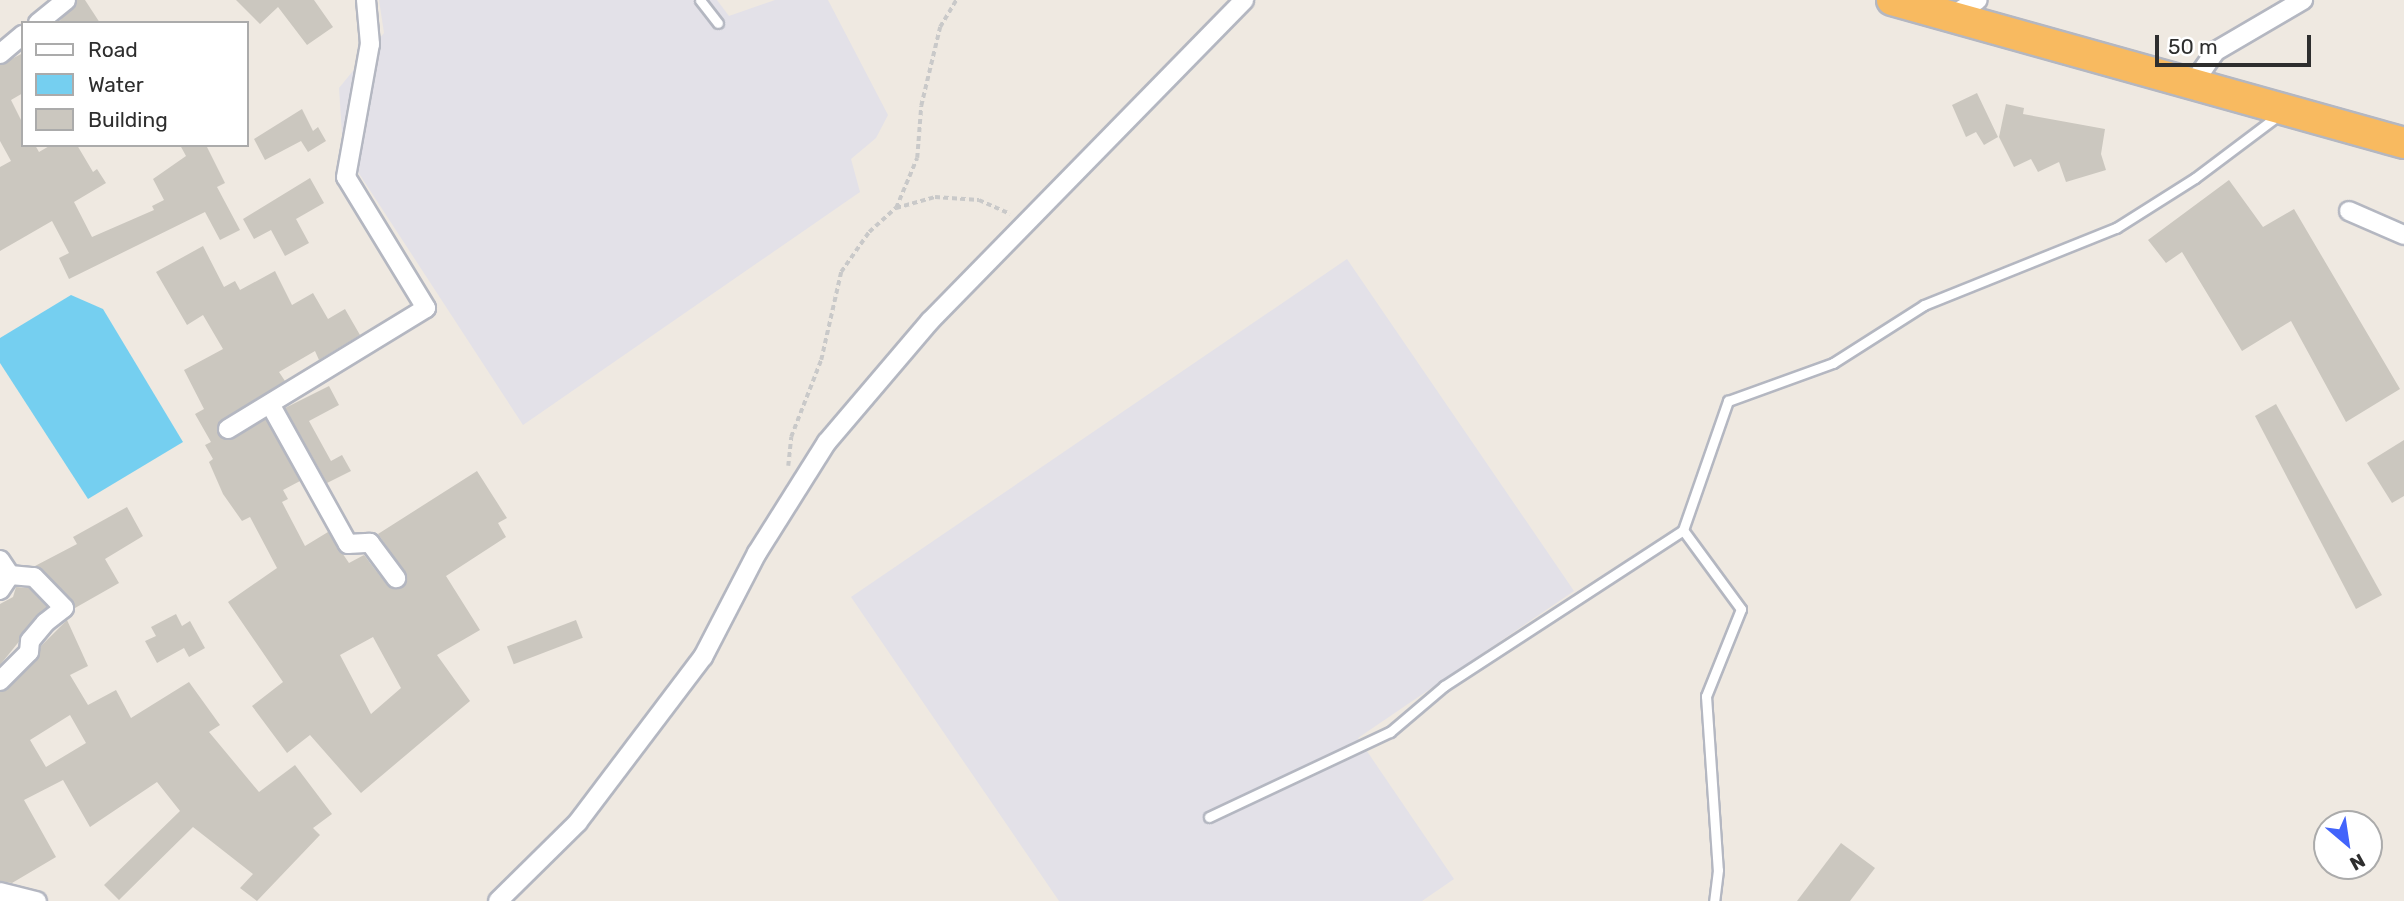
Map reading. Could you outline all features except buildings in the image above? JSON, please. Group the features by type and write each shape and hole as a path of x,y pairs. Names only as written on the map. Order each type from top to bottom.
{"highway":[{"path":"1892,0 2194,82 2404,143"}],"street":[{"path":"40,21 66,0"},
{"path":"228,429 426,308 346,177 370,44 366,0"},
{"path":"498,901 578,822 704,657 757,553 827,442 930,321 1244,0"},
{"path":"1951,16 1978,0"},
{"path":"2194,82 2216,51 2303,0"},
{"path":"0,54 21,37"},
{"path":"2349,211 2404,235"},
{"path":"270,404 348,544 370,543 397,578"},
{"path":"0,681 29,652 30,641 44,624 64,608 34,577 3,575"},
{"path":"0,892 37,901"}],"lane":[{"path":"700,0 718,23"},
{"path":"1209,817 1390,732 1444,686 1683,530 1728,401 1833,363 1924,305 2116,228 2195,178 2286,110"},
{"path":"1683,530 1741,609 1706,696 1718,870 1714,901"}],"path":[{"path":"787,475 791,437 821,360 842,272 869,232 896,208 917,158 921,106 940,27 956,0"},
{"path":"896,208 935,197 979,200 1027,222"}],"shaded area":[{"path":"379,0 717,0 729,16 775,0 828,0 888,115 876,138 851,159 860,192 523,425 343,149 339,88 384,33"},
{"path":"1347,259 1574,591 1358,738 1454,879 1422,901 1059,901 851,597"}],"water":[{"path":"71,295 103,309 183,442 88,499 0,363 0,338"}]}
